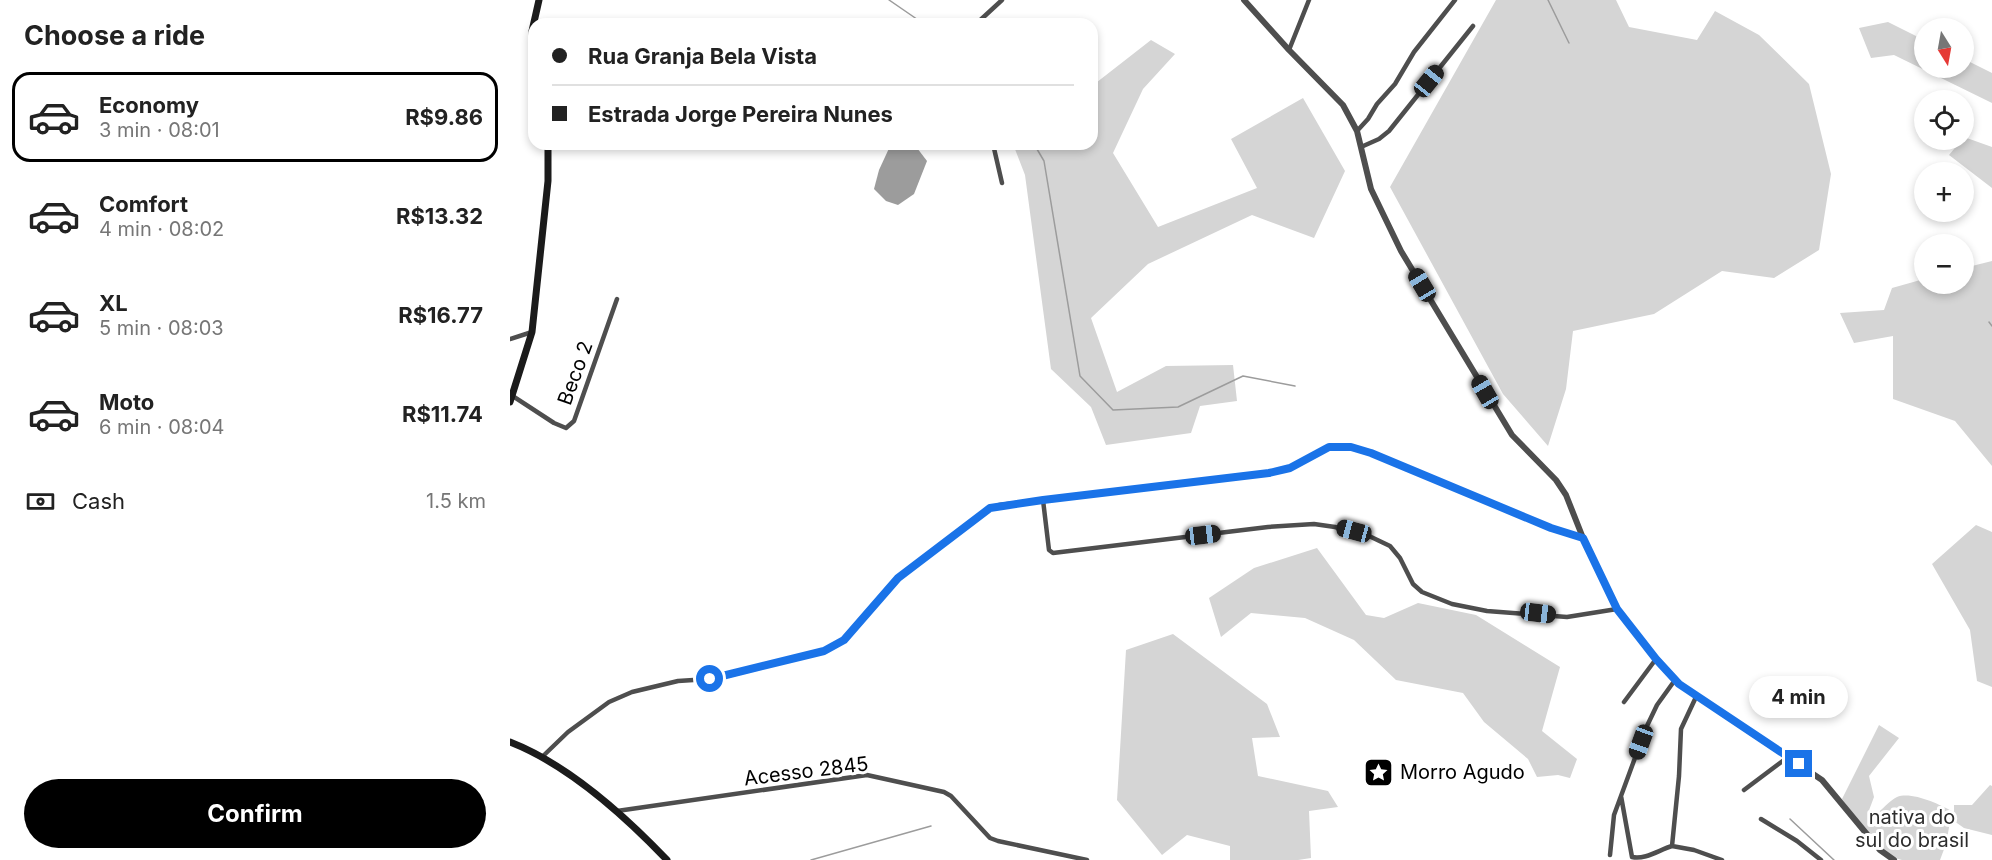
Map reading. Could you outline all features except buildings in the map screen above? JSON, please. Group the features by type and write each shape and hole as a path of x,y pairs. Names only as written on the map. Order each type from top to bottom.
{"main road":[{"path":"535,18 539,0"},
{"path":"511,398 532,332 548,181 548,150"},
{"path":"510,742 542,757 581,782 667,860"}],"street":[{"path":"982,18 1002,0"},
{"path":"1244,0 1343,105 1357,131 1371,189 1401,251 1512,435 1556,480 1566,495 1583,538 1617,609 1675,680 1696,697 1822,780 1880,850 1893,860"},
{"path":"1289,50 1309,0"},
{"path":"1357,131 1395,84 1414,52 1455,0"},
{"path":"1361,147 1379,139 1389,130 1473,26"},
{"path":"994,150 1002,183"},
{"name":"Beco 2","path":"511,398 566,428 574,421 617,299"},
{"path":"510,339 532,332"},
{"path":"542,757 568,732 609,702 632,692 678,681 710,679 824,651 844,640 898,578 985,511 999,505 1269,473 1290,468 1329,447 1339,446 1371,453 1551,528 1583,538"},
{"path":"1043,500 1049,550 1053,554 1279,526 1314,524 1335,526 1390,546 1401,558 1413,584 1422,592 1452,604 1487,611 1567,617 1617,609"},
{"path":"1624,702 1656,659"},
{"path":"1610,855 1614,815 1646,728 1675,680"},
{"path":"1672,846 1681,729 1696,697"},
{"path":"1744,790 1788,757"},
{"name":"Acesso 2845","path":"614,811 867,775 944,792 951,796 990,838 1087,860"},
{"path":"1621,796 1632,856 1637,859 1644,858 1672,846 1694,850 1722,860"},
{"path":"1761,819 1797,841 1821,860"}],"green space":[{"path":"1496,0 1616,0 1629,27 1697,40 1715,11 1759,35 1809,84 1831,174 1819,250 1774,278 1722,271 1654,314 1573,331 1566,389 1548,446 1503,394 1390,187"},
{"path":"1888,22 1914,35 1914,65 1894,55 1871,58 1859,28"},
{"path":"1151,40 1175,54 1143,89 1113,153 1158,227 1257,188 1231,139 1303,98 1345,171 1314,238 1252,215 1148,264 1091,318 1117,392 1166,366 1233,365 1237,401 1200,406 1191,433 1106,445 1091,407 1051,369 1025,175 1015,150 1098,150 1098,81"},
{"path":"1974,64 1992,73 1992,103 1974,94 1974,90 1965,90 1941,78 1974,78"},
{"path":"1974,141 1992,147 1992,188 1974,174 1974,162 1958,162 1949,155 1953,150 1974,150"},
{"path":"1992,261 1992,466 1955,421 1893,399 1893,336 1854,343 1840,313 1884,310 1892,288 1914,282 1914,294 1974,294 1974,266"},
{"path":"1976,525 1992,532 1992,687 1977,681 1970,630 1932,564"},
{"path":"1317,548 1366,615 1384,618 1418,603 1476,615 1560,667 1542,731 1577,759 1570,778 1558,775 1537,777 1528,759 1484,722 1463,693 1396,680 1354,640 1305,618 1251,613 1221,637 1209,598 1254,568"},
{"path":"1173,634 1267,704 1280,737 1252,738 1258,776 1328,791 1338,807 1309,811 1311,858 1230,860 1230,846 1187,835 1162,855 1117,800 1126,650"},
{"name":"nativa do sul do brasil","path":"1879,725 1899,738 1869,776 1874,797 1868,813 1875,815 1894,798 1903,796 1925,799 1952,811 1946,844 1940,860 1902,860 1893,857 1868,835 1842,799"},
{"path":"1990,785 1992,786 1992,835 1964,828 1954,821 1954,805 1972,805"}],"shaded area":[{"path":"888,150 919,150 927,161 914,194 898,205 886,201 874,189 879,170"}],"waterway":[{"path":"889,0 915,18"},
{"path":"1548,0 1569,43"},
{"path":"1038,150 1044,161 1080,376 1113,410 1178,407 1243,376 1295,386"},
{"path":"1989,322 1992,326"},
{"path":"1790,819 1834,860"},
{"path":"811,860 931,826"}],"place":[{"name":"Morro Agudo","path":"1379,772"}],"route":[{"path":"710,679 824,651 844,640 898,578 990,508 999,505 1282,471 1313,454 1329,447 1339,446 1371,453 1551,528 1583,538 1617,609 1679,684 1799,764"}]}
